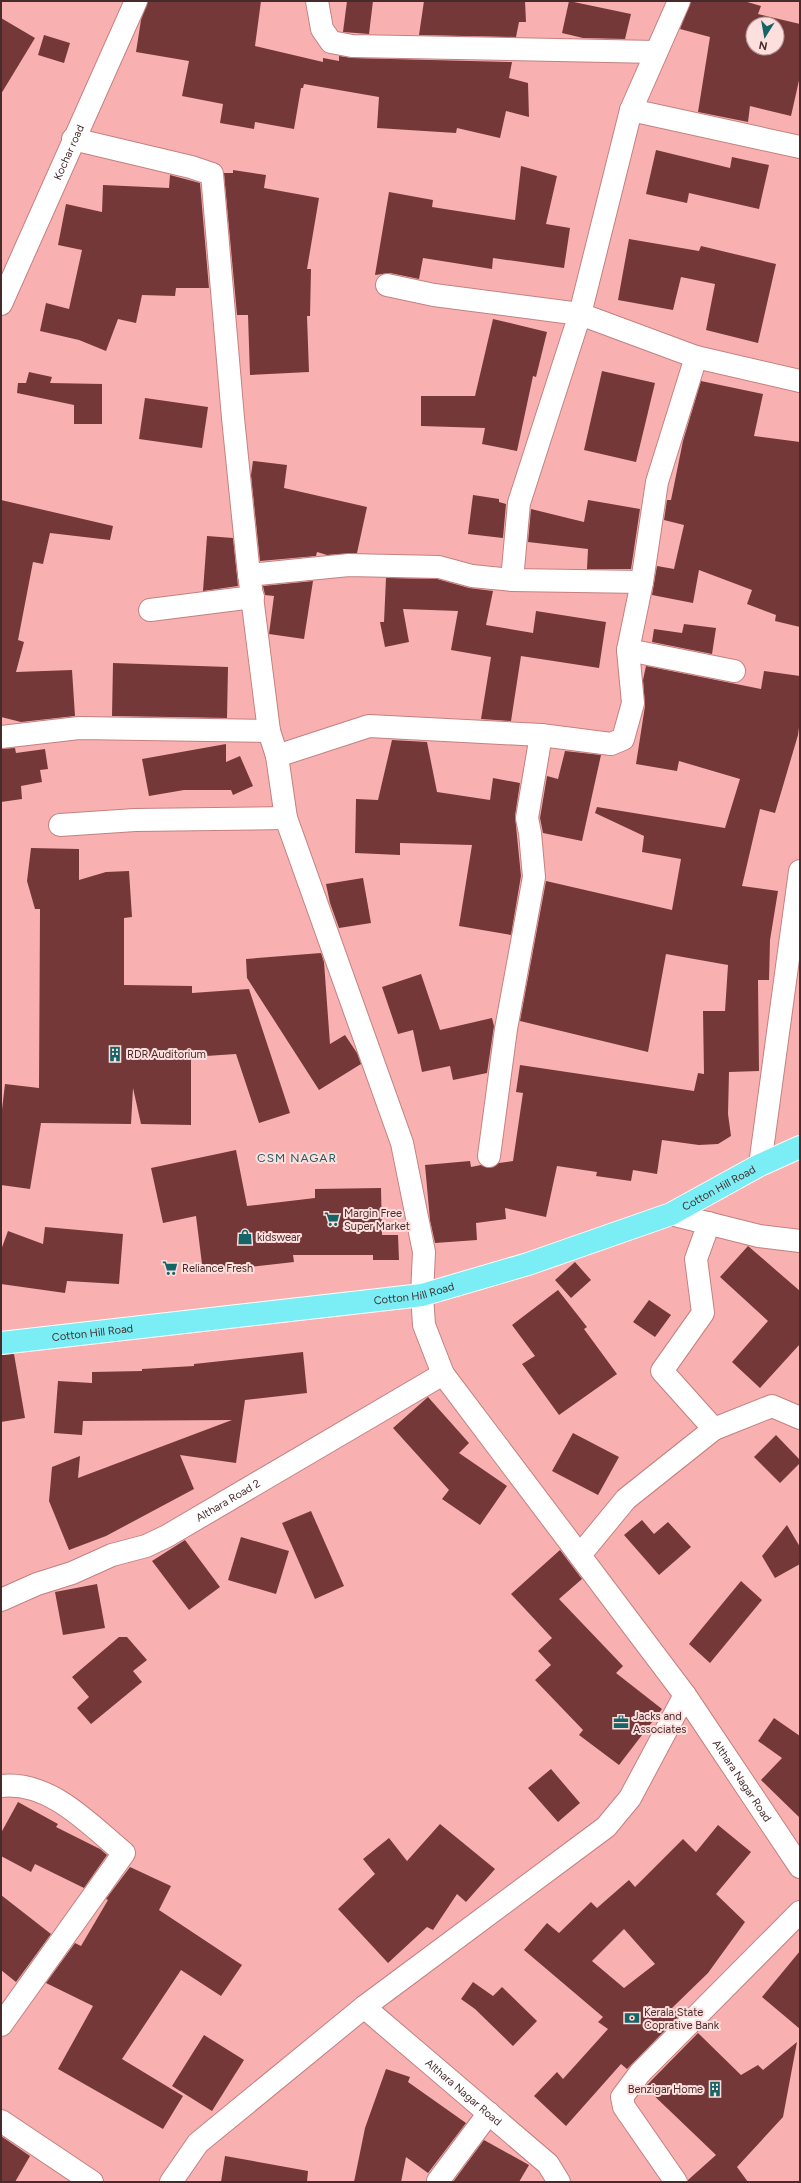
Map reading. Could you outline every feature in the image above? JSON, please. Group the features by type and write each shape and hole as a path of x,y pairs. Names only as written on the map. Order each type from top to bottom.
{"main road":[{"name":"Cotton Hill Road","path":"1,1343 422,1295 528,1264 670,1214 760,1165 800,1147"}],"street":[{"name":"Kochar road","path":"1,304 73,139 136,1"},
{"path":"317,1 322,29 331,42 352,46 656,52"},
{"path":"512,580 519,503 580,314 631,110 679,1"},
{"path":"631,110 800,147"},
{"name":"Althara Nagar Road","path":"73,139 191,167 212,174 231,402 249,575 269,731 277,756 286,818 402,1143 424,1252 422,1295 424,1325 443,1374 685,1695 800,1867"},
{"path":"387,286 434,296 580,314 696,357 800,381"},
{"path":"277,756 369,726 541,735 611,744 623,739 633,703 628,650 642,582 657,482 696,357"},
{"path":"249,575 349,565 439,567 472,576 512,580 642,582"},
{"path":"150,610 253,597"},
{"path":"628,650 734,670"},
{"path":"1,737 79,728 269,731"},
{"path":"489,1156 506,1029 534,877 530,833 527,818 541,735"},
{"path":"60,825 135,820 286,818"},
{"path":"760,1165 800,871"},
{"path":"670,1214 759,1236 800,1241"},
{"path":"709,1223 696,1258 703,1313 662,1371 714,1429"},
{"name":"Althara Road 2","path":"1,1600 37,1584 72,1573 112,1555 146,1546 167,1536 443,1374"},
{"path":"580,1555 626,1499 714,1429 772,1406 800,1418"},
{"path":"171,2182 198,2143 364,2007 606,1827 630,1798 685,1695"},
{"path":"1,1786 29,1788 58,1799 124,1853 1,2025"},
{"path":"676,2182 624,2107 622,2097 640,2073 800,1912"},
{"name":"Althara Nagar Road","path":"364,2007 548,2164 559,2182"},
{"path":"438,2181 488,2113"},
{"path":"1,2121 92,2182"}],"building":[{"path":"148,1 261,1 255,46 323,62 323,58 339,61 339,56 352,58 512,62 509,78 528,83 529,117 506,111 500,138 457,128 456,133 377,128 379,97 304,84 303,88 301,88 294,129 255,122 254,129 220,123 223,104 182,96 189,61 136,52 141,20"},
{"path":"347,1 373,1 369,34 343,32"},
{"path":"424,1 525,1 526,22 519,22 516,37 419,35"},
{"path":"569,1 631,14 625,39 583,38 562,33"},
{"path":"691,1 744,1 761,6 758,14 766,16 745,16 745,56 785,56 785,20 800,24 800,76 791,116 750,106 748,122 698,112 710,37 680,29"},
{"path":"1,18 35,38 1,94"},
{"path":"44,35 70,43 64,63 38,55"},
{"path":"656,150 730,168 732,157 769,165 759,209 689,193 687,203 646,194"},
{"path":"521,166 557,176 546,224 570,228 564,268 493,258 492,269 423,258 419,279 390,273 375,275 389,192 433,200 432,207 515,220"},
{"path":"233,170 266,175 264,188 319,198 307,269 311,269 310,316 307,316 309,372 250,375 248,315 237,315 224,173 233,173"},
{"path":"170,175 200,183 209,288 176,288 175,296 142,295 136,323 118,319 106,351 79,340 40,331 46,303 69,309 82,250 58,245 66,204 102,212 103,185 169,188"},
{"path":"629,239 699,251 701,246 776,264 758,343 706,330 715,284 681,277 673,310 618,300"},
{"path":"493,319 547,332 536,377 533,376 517,451 482,444 485,428 421,426 421,396 475,396"},
{"path":"602,371 655,383 636,462 584,450"},
{"path":"29,372 52,377 50,383 102,384 102,424 74,424 74,405 17,393 18,383 26,383"},
{"path":"701,381 763,394 754,436 800,442 800,627 775,621 776,615 747,604 752,590 699,570 693,603 652,595 657,566 674,569 684,525 664,520 667,500 671,500 683,441"},
{"path":"145,398 208,407 202,448 139,439"},
{"path":"253,461 287,465 284,488 367,507 357,553 327,555 317,552 316,556 260,561 251,475"},
{"path":"473,495 499,499 499,502 506,504 503,538 468,534"},
{"path":"1,500 113,526 110,540 50,533 43,564 33,562 18,640 24,642 16,672 72,670 75,716 21,722 1,717"},
{"path":"588,500 640,509 631,569 587,569 588,549 528,542 531,509 584,522"},
{"path":"207,536 233,538 238,586 203,591"},
{"path":"386,578 437,579 469,588 493,591 486,625 533,633 536,611 606,622 599,668 521,656 511,721 481,719 491,657 451,650 458,611 403,609 409,642 385,647 380,622 384,622"},
{"path":"313,581 304,639 269,634 274,596 265,595 263,586"},
{"path":"684,624 716,628 712,654 652,642 654,629 682,633"},
{"path":"113,663 228,667 227,718 112,716"},
{"path":"646,666 761,689 764,671 800,676 800,720 798,735 775,813 760,809 742,886 778,891 770,940 769,980 758,980 759,1071 729,1072 728,1114 731,1136 718,1144 699,1145 662,1140 657,1174 633,1170 631,1181 596,1176 597,1172 557,1166 546,1217 505,1208 506,1219 476,1223 477,1240 435,1243 430,1220 425,1165 470,1161 471,1167 481,1165 488,1168 494,1167 499,1163 513,1161 523,1093 516,1092 520,1065 694,1091 698,1073 704,1074 703,1011 725,1011 728,965 666,954 648,1052 520,1021 546,881 672,910 681,859 642,852 644,836 595,813 597,807 725,828 740,779 679,761 677,771 636,764 645,706 643,680"},
{"path":"392,740 427,742 437,792 490,800 493,778 520,783 515,816 521,876 511,935 459,926 472,845 400,843 400,855 355,853 356,799 378,800"},
{"path":"226,744 226,762 240,756 253,786 233,795 231,790 184,790 149,796 142,759"},
{"path":"15,748 16,753 45,749 48,769 40,770 42,782 21,786 22,799 1,802 1,749"},
{"path":"565,751 601,755 582,841 543,833 540,818 547,776 558,779"},
{"name":"RDR Auditorium","path":"31,848 79,849 79,880 106,872 129,871 132,917 124,918 124,985 192,986 192,993 249,989 290,1113 259,1123 236,1054 191,1057 191,1125 141,1124 133,1088 131,1124 41,1123 30,1189 1,1185 1,1118 5,1084 39,1088 40,909 35,909 27,881"},
{"path":"363,878 371,923 339,928 330,903 326,884"},
{"path":"321,953 324,962 330,1044 345,1035 357,1053 361,1064 319,1090 247,978 246,959"},
{"path":"421,974 440,1030 492,1018 494,1026 487,1073 453,1080 450,1066 422,1072 413,1030 398,1034 382,987"},
{"path":"236,1150 247,1206 315,1198 315,1189 381,1188 382,1235 398,1235 399,1260 373,1260 373,1255 293,1255 294,1262 203,1272 196,1216 163,1223 151,1168"},
{"path":"45,1227 123,1234 119,1284 67,1281 65,1293 1,1284 1,1250 8,1231 43,1244"},
{"path":"748,1246 800,1291 800,1344 760,1388 732,1362 768,1321 720,1277"},
{"path":"575,1262 591,1280 571,1298 555,1280"},
{"path":"558,1290 587,1327 584,1329 617,1374 559,1415 522,1364 535,1356 512,1325"},
{"path":"649,1300 671,1315 655,1337 633,1322"},
{"path":"303,1352 307,1393 245,1400 236,1463 180,1455 194,1489 106,1536 69,1550 49,1501 52,1467 80,1456 78,1478 232,1420 83,1421 82,1435 54,1433 58,1381 92,1383 92,1372 142,1371 142,1369 194,1366 194,1364"},
{"path":"14,1354 25,1418 1,1422 1,1355"},
{"path":"428,1397 469,1443 459,1453 507,1486 480,1525 442,1499 449,1490 393,1428"},
{"path":"573,1433 619,1457 598,1495 552,1471"},
{"path":"776,1435 800,1460 800,1463 780,1483 754,1457"},
{"path":"311,1511 344,1586 315,1599 282,1523"},
{"path":"642,1520 654,1534 668,1522 691,1547 659,1575 624,1535"},
{"path":"787,1525 800,1547 800,1564 775,1578 762,1556"},
{"path":"241,1537 289,1551 276,1594 228,1580"},
{"path":"185,1540 220,1587 189,1610 152,1561"},
{"path":"560,1550 582,1579 559,1599 623,1666 616,1673 662,1709 619,1765 579,1735 583,1730 535,1680 551,1665 538,1651 552,1638 511,1594"},
{"path":"741,1581 762,1600 710,1663 689,1644"},
{"path":"97,1584 105,1628 63,1635 55,1592"},
{"path":"119,1637 127,1637 147,1660 133,1671 142,1682 91,1724 77,1708 89,1697 72,1677"},
{"path":"774,1718 800,1736 800,1818 761,1780 782,1758 758,1741"},
{"path":"551,1769 580,1803 558,1822 528,1788"},
{"path":"18,1802 58,1824 56,1827 100,1849 107,1855 84,1888 35,1864 31,1872 1,1856 1,1833"},
{"path":"440,1824 495,1869 466,1902 457,1894 433,1930 427,1927 388,1963 338,1909 375,1874 363,1859 389,1838 407,1861"},
{"path":"718,1825 751,1852 716,1894 745,1922 708,1973 672,2008 680,2015 627,2069 621,2064 566,2126 534,2096 557,2072 563,2079 608,2029 598,2022 603,2017 524,1950 547,1923 559,1933 591,1902 597,1908 629,1880 635,1887 683,1839 696,1852","holes":["624,1929 655,1964 624,1988 592,1961"]},
{"path":"130,1867 171,1886 159,1910 242,1965 221,1996 181,1970 122,2059 183,2096 163,2129 58,2069 93,2006 46,1983 75,1943 81,1946 108,1900 106,1899"},
{"path":"1,1895 51,1934 16,1982 1,1970"},
{"path":"800,1951 800,2029 762,1997"},
{"path":"473,1982 493,1996 502,1987 537,2021 513,2046 475,2009 461,1999"},
{"name":"Benzigar Home","path":"698,2033 741,2075 758,2065 763,2070 797,2042 783,2117 737,2167 748,2182 688,2182 688,2180 716,2155 645,2087"},
{"path":"204,2035 244,2060 212,2111 172,2086"},
{"path":"386,2069 410,2077 408,2082 466,2123 428,2173 406,2157 401,2182 354,2182 365,2128"},
{"path":"1,2136 30,2156 15,2182 1,2182"},
{"path":"484,2140 529,2165 519,2182 453,2182"},
{"path":"225,2156 308,2171 307,2182 221,2182"}],"place":[{"name":"RDR Auditorium","path":"115,1054"},
{"name":"Margin Free Super Market","path":"332,1219"},
{"name":"kidswear","path":"245,1237"},
{"name":"Reliance Fresh","path":"170,1268"},
{"name":"Jacks and Associates","path":"621,1722"},
{"name":"Kerala State Coprative Bank","path":"632,2018"},
{"name":"Benzigar Home","path":"715,2089"}],"district":[{"name":"CSM NAGAR","path":"297,1158"}]}
